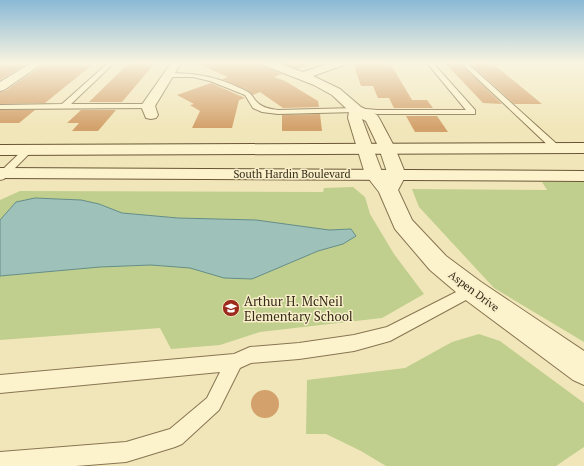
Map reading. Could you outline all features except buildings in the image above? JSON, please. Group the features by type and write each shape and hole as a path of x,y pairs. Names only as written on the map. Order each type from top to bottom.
{"main road":[{"path":"150,111 162,85"},
{"name":"Aspen Drive","path":"323,85 336,92 356,110 372,118 387,148 386,180"},
{"name":"Aspen Drive","path":"356,110 355,118 366,148 386,180 403,224 438,263 472,290 584,369"},
{"path":"0,150 584,148"},
{"name":"South Hardin Boulevard","path":"1,174 386,180 584,176"}],"lane":[{"path":"65,106 88,85"},
{"path":"225,85 247,94 256,106 265,110 278,112 356,110 377,112 472,112 449,85"},
{"path":"488,85 556,148"},
{"path":"0,107 65,106 150,111"},
{"path":"1,174 28,150"},
{"path":"0,384 234,362 250,355 298,351 354,343 390,334 472,290"},
{"path":"0,462 126,452 175,437 212,404 234,362"}],"green space":[{"path":"542,182 584,182 584,342 494,288 419,207 412,189 547,190"},
{"path":"353,187 365,197 370,214 394,254 424,294 382,318 260,332 220,345 171,349 160,328 0,340 0,200 20,191 323,192 324,188"},
{"path":"479,334 500,341 584,403 584,447 556,466 386,466 361,451 326,434 306,434 307,380 405,368 452,342"}],"water":[{"path":"35,198 81,200 99,204 122,213 178,218 256,220 329,230 351,229 356,236 343,244 318,251 252,279 224,278 190,268 151,265 100,267 0,276 0,220 16,202"}],"place":[{"name":"Arthur H. McNeil Elementary School","path":"231,308"}]}
